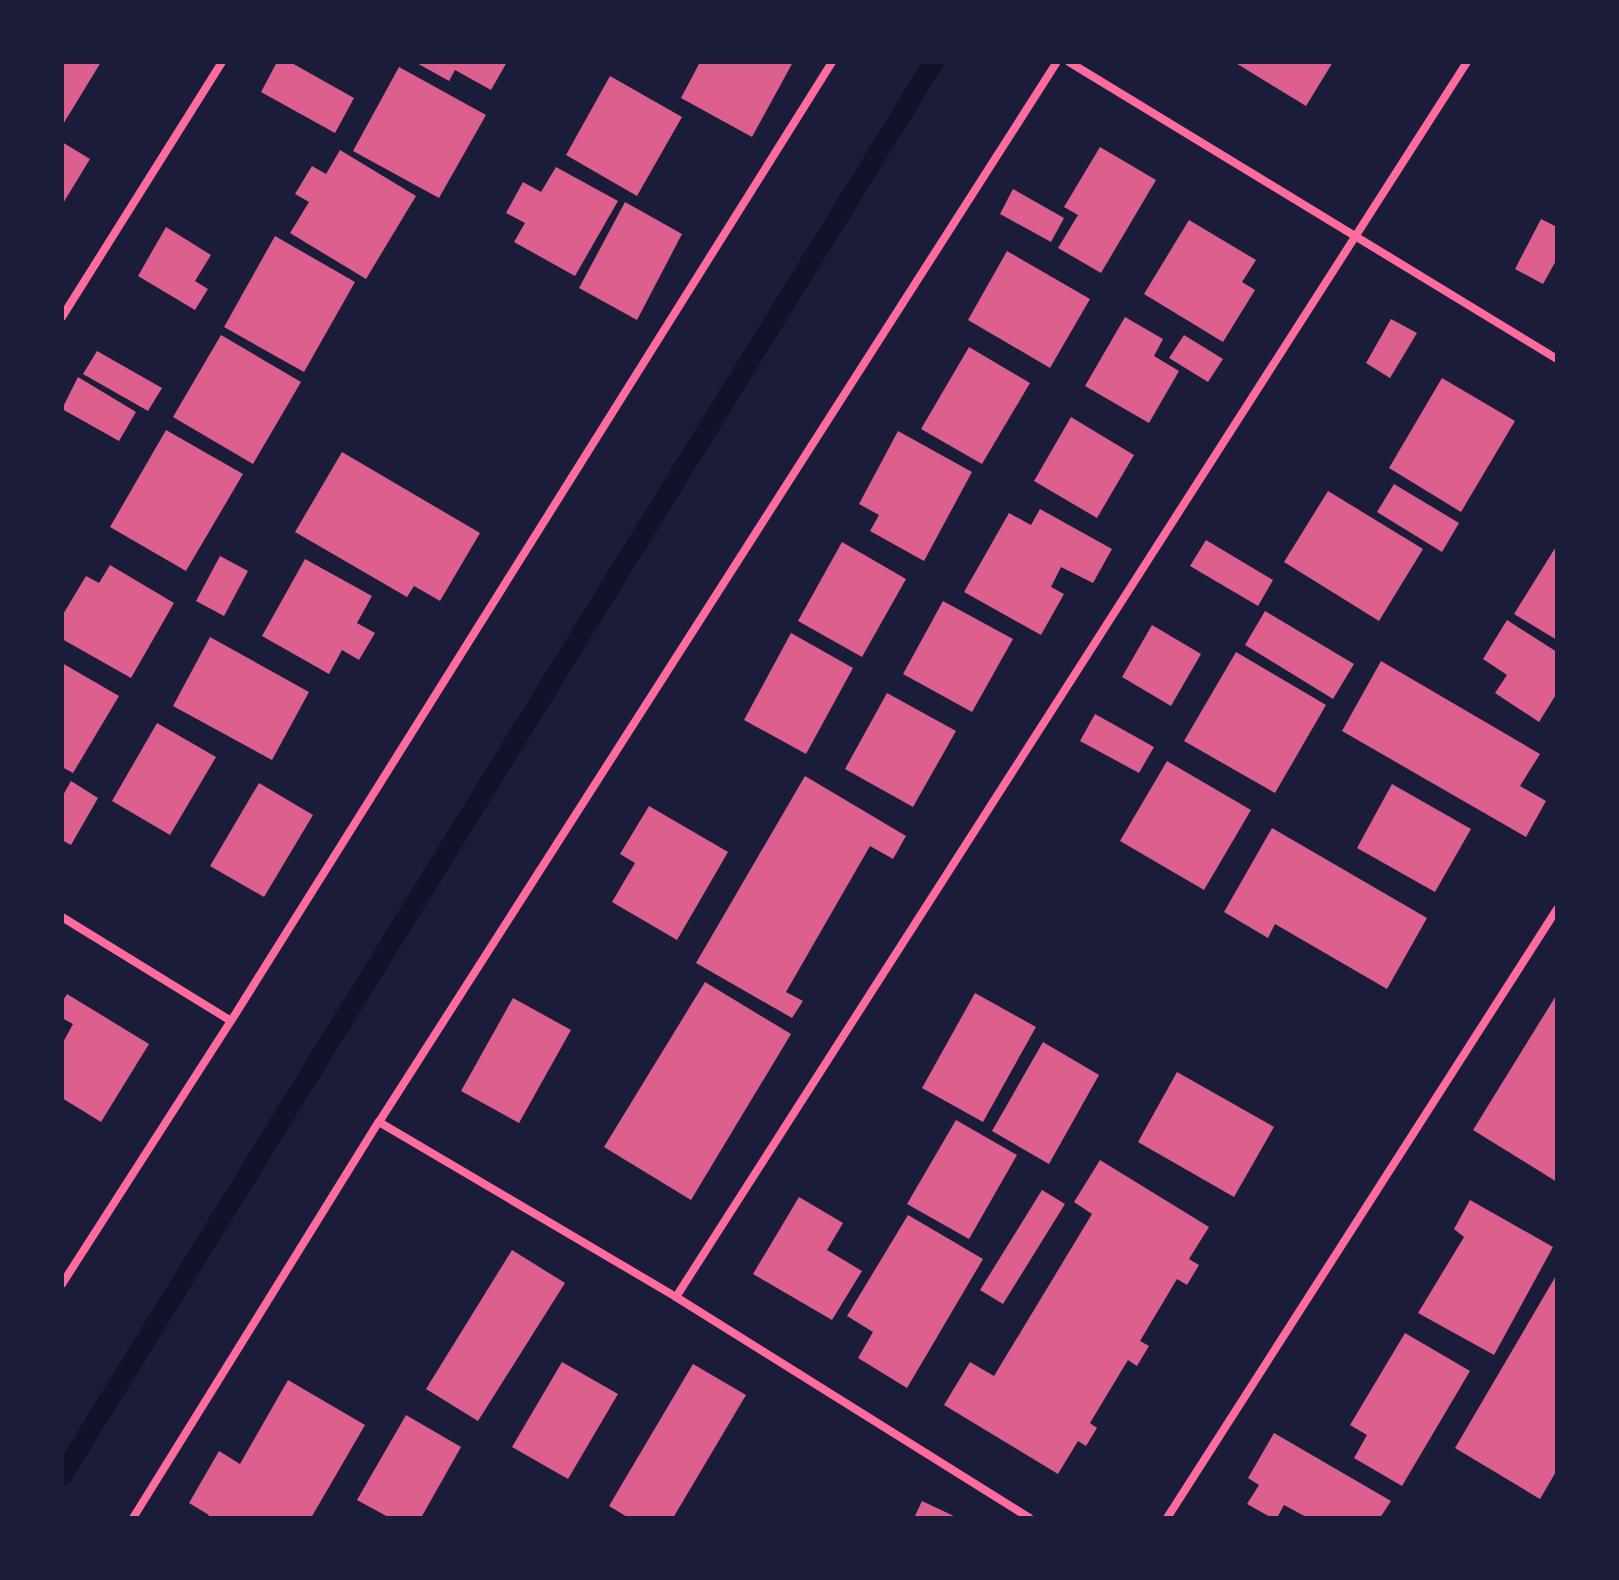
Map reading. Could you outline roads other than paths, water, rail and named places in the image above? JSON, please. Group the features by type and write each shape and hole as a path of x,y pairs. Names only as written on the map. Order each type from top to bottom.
{"street":[{"path":"62,317 222,62"},
{"path":"62,1284 231,1021 832,62"},
{"path":"133,1518 379,1122 1057,62"},
{"path":"1069,62 1557,359"},
{"path":"676,1297 1467,62"},
{"path":"1167,1518 1557,909"},
{"path":"62,917 231,1021"},
{"path":"379,1122 676,1297 1030,1518"}],"waterway":[{"path":"62,1476 934,62"}]}
